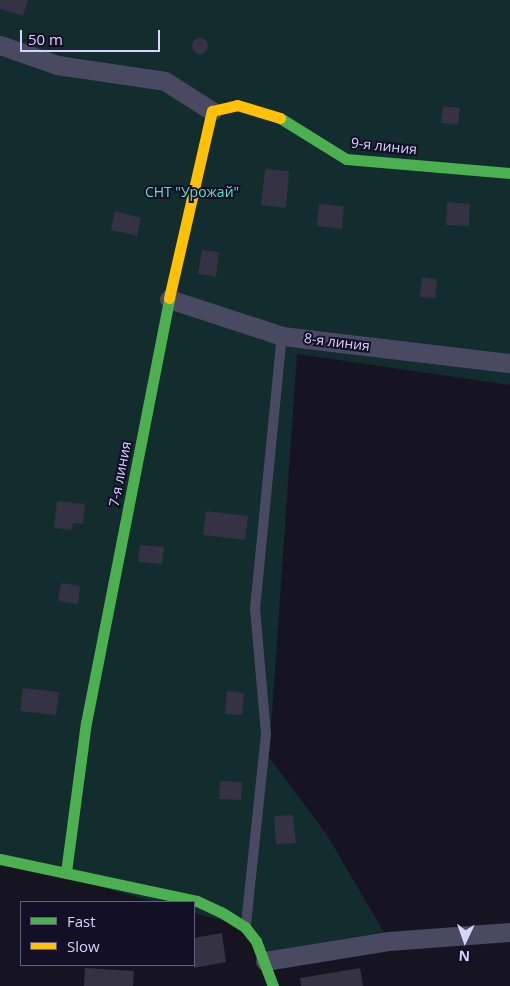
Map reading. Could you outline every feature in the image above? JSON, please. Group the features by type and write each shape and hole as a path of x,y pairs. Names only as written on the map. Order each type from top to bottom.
{"street":[{"path":"0,45 57,65 165,81 212,111"},
{"name":"9-я линия","path":"212,111 237,105 291,122 346,159 510,173"},
{"name":"7-я линия","path":"66,872 86,723 169,299 212,111"},
{"name":"8-я линия","path":"169,299 282,336 510,363"},
{"path":"0,858 197,901 245,927 265,961 274,986"},
{"path":"265,961 389,941 510,932"}],"lane":[{"path":"245,927 266,734 255,609 282,336"}],"green space":[{"name":"СНТ \"Урожай\"","path":"0,0 510,0 510,385 297,354 269,757 327,835 389,941 265,961 245,927 195,913 195,901 151,901 0,859"}],"building":[{"path":"0,0 28,0 23,16 0,9"},
{"path":"197,38 203,38 208,43 206,52 197,54 192,49 192,43"},
{"path":"443,106 460,108 458,125 441,123"},
{"path":"265,169 289,171 286,208 261,205"},
{"path":"447,202 470,204 469,226 446,225"},
{"path":"319,204 344,206 342,229 317,226"},
{"path":"115,211 141,218 137,236 111,230"},
{"path":"202,250 219,252 216,277 198,274"},
{"path":"422,277 437,279 435,298 420,297"},
{"path":"57,501 85,504 83,524 73,523 72,530 54,528"},
{"path":"206,511 248,516 245,540 203,535"},
{"path":"140,545 164,547 162,564 138,562"},
{"path":"61,583 80,586 78,604 58,601"},
{"path":"23,688 59,692 56,715 20,711"},
{"path":"227,691 244,693 242,715 225,714"},
{"path":"220,781 242,782 241,800 219,799"},
{"path":"293,815 296,843 276,844 274,816"},
{"path":"222,933 226,962 194,968 195,938"},
{"path":"85,968 134,971 133,986 84,986"},
{"path":"360,968 363,986 301,986 300,978"}],"traffic: fast":[{"path":"280,118 346,159 510,173"},
{"path":"66,872 86,723 169,298"},
{"path":"0,859 197,901 221,912 245,927 256,941 273,986"}],"traffic: slow":[{"path":"169,298 212,111 237,105 280,118"}]}
